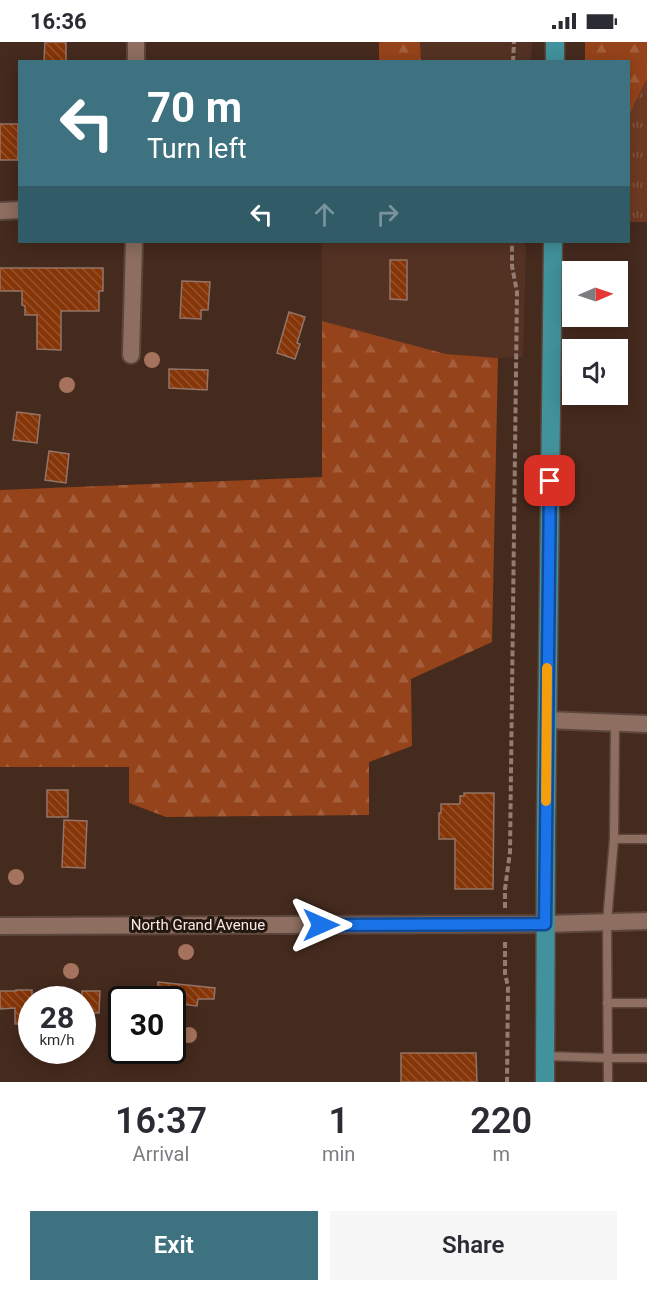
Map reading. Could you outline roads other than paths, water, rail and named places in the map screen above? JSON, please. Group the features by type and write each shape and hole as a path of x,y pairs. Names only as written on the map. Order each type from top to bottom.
{"main road":[{"path":"555,42 555,60"},
{"path":"545,1082 553,243"}],"street":[{"path":"136,42 136,60"},
{"path":"0,211 18,210"},
{"path":"131,355 134,243"},
{"path":"547,720 647,724"},
{"name":"North Grand Avenue","path":"0,926 545,924 647,921"}],"lane":[{"path":"608,1082 607,922 614,839 615,722"},
{"path":"614,839 647,839"},
{"path":"607,1003 647,1003"},
{"path":"545,1056 647,1058"}]}
